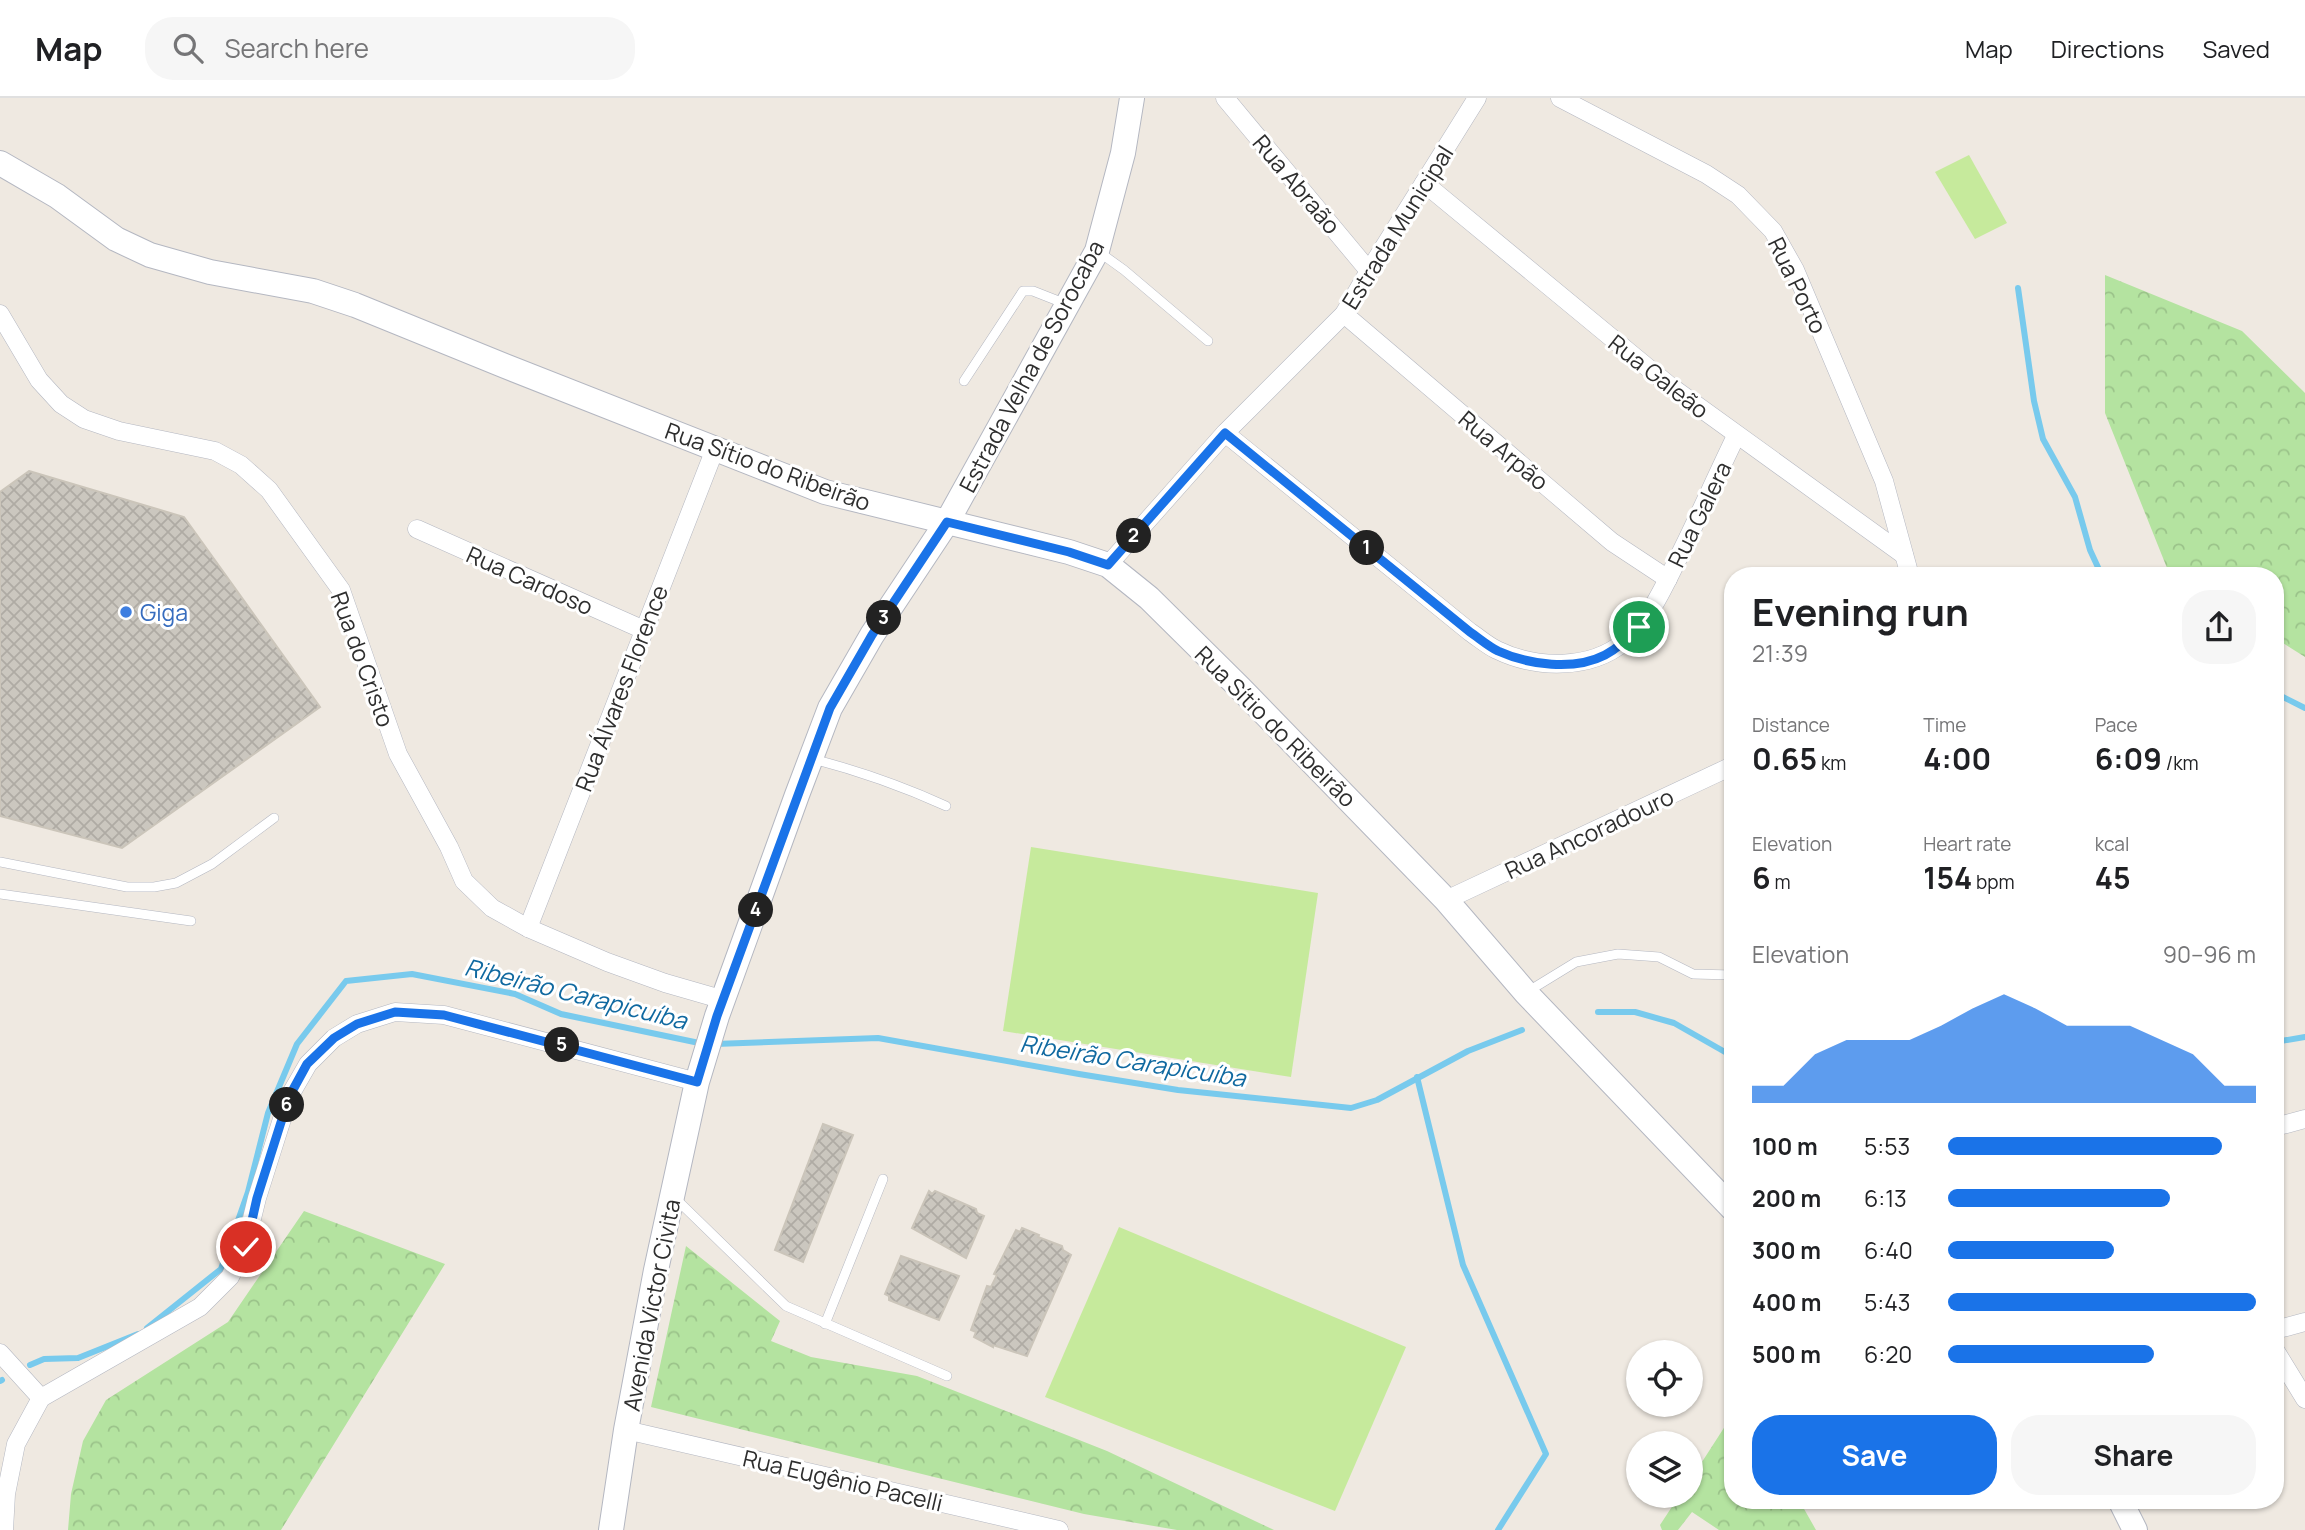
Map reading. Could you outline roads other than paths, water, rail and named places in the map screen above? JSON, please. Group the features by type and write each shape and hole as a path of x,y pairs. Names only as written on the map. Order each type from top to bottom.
{"main road":[{"name":"Estrada Velha de Sorocaba","path":"699,1075 720,1008 830,708 872,635 947,522 1097,251 1123,153 1132,98"},
{"name":"Rua Sítio do Ribeirão","path":"0,163 57,196 116,239 150,255 210,272 313,291 355,304 825,492 1069,552 1108,565 1149,598 1446,900 1526,993 1724,1200"},
{"name":"Avenida Victor Civita","path":"611,1530 626,1430 656,1270 699,1075"},
{"path":"2124,1509 2134,1530"}],"street":[{"name":"Rua Abraão","path":"1225,98 1368,271"},
{"name":"Estrada Municipal","path":"1108,565 1225,433 1344,314 1368,271 1477,98"},
{"name":"Rua Porto","path":"1560,98 1706,174 1738,195 1773,231 1795,270 1884,481 1907,567"},
{"name":"Rua Galeão","path":"1424,183 1670,386 1904,555"},
{"name":"Rua do Cristo","path":"0,314 40,380 61,404 84,419 119,431 215,451 241,465 269,490 341,590 398,754 449,847 464,881 492,908 528,928 720,1008"},
{"name":"Rua Arpão","path":"1344,314 1612,542 1668,579"},
{"name":"Rua Galera","path":"1225,433 1470,632 1497,650 1535,662 1570,664 1603,656 1625,642 1639,627 1668,579 1737,436"},
{"name":"Rua Álvares Florence","path":"528,928 715,449"},
{"name":"Rua Cardoso","path":"417,530 644,630"},
{"name":"Rua Ancoradouro","path":"1446,900 1724,770"},
{"path":"4,1530 6,1494 16,1444 41,1398 200,1307 230,1277 246,1247 257,1198 289,1097 307,1064 334,1038 357,1024 395,1012 444,1015 699,1075"},
{"path":"2284,1125 2305,1119"},
{"path":"2284,1327 2305,1322"},
{"path":"0,1353 41,1398"},
{"path":"2284,1365 2305,1399"},
{"name":"Rua Eugênio Pacelli","path":"626,1430 1059,1530"}],"lane":[{"path":"1097,251 1124,270 1208,341"},
{"path":"964,381 1023,291 1033,291 1068,304"},
{"path":"811,758 889,781 946,806"},
{"path":"0,862 127,887 154,887 176,883 212,864 274,818"},
{"path":"0,894 191,921"},
{"path":"1526,993 1576,962 1618,954 1659,957 1693,974 1724,975"},
{"path":"825,1324 883,1179"},
{"path":"672,1195 786,1306 947,1376"}],"waterway":[{"path":"2018,288 2034,401 2043,439 2075,497 2090,550 2098,567"},
{"path":"2284,698 2305,708"},
{"name":"Ribeirão Carapicuíba","path":"147,1328 221,1269 248,1192 268,1113 297,1044 346,981 412,974 515,994 561,1014 704,1044"},
{"name":"Ribeirão Carapicuíba","path":"1598,1012 1635,1012 1674,1023 1724,1051"},
{"name":"Ribeirão Carapicuíba","path":"715,1044 878,1038 1178,1090 1351,1108 1377,1100 1468,1051 1522,1030"},
{"name":"Ribeirão Carapicuíba","path":"2284,1040 2305,1037"},
{"path":"1417,1077 1463,1265 1546,1454 1498,1530"},
{"name":"Ribeirão Carapicuíba","path":"30,1365 44,1359 78,1358 138,1334"}],"place":[{"name":"Giga","path":"126,612"}]}
